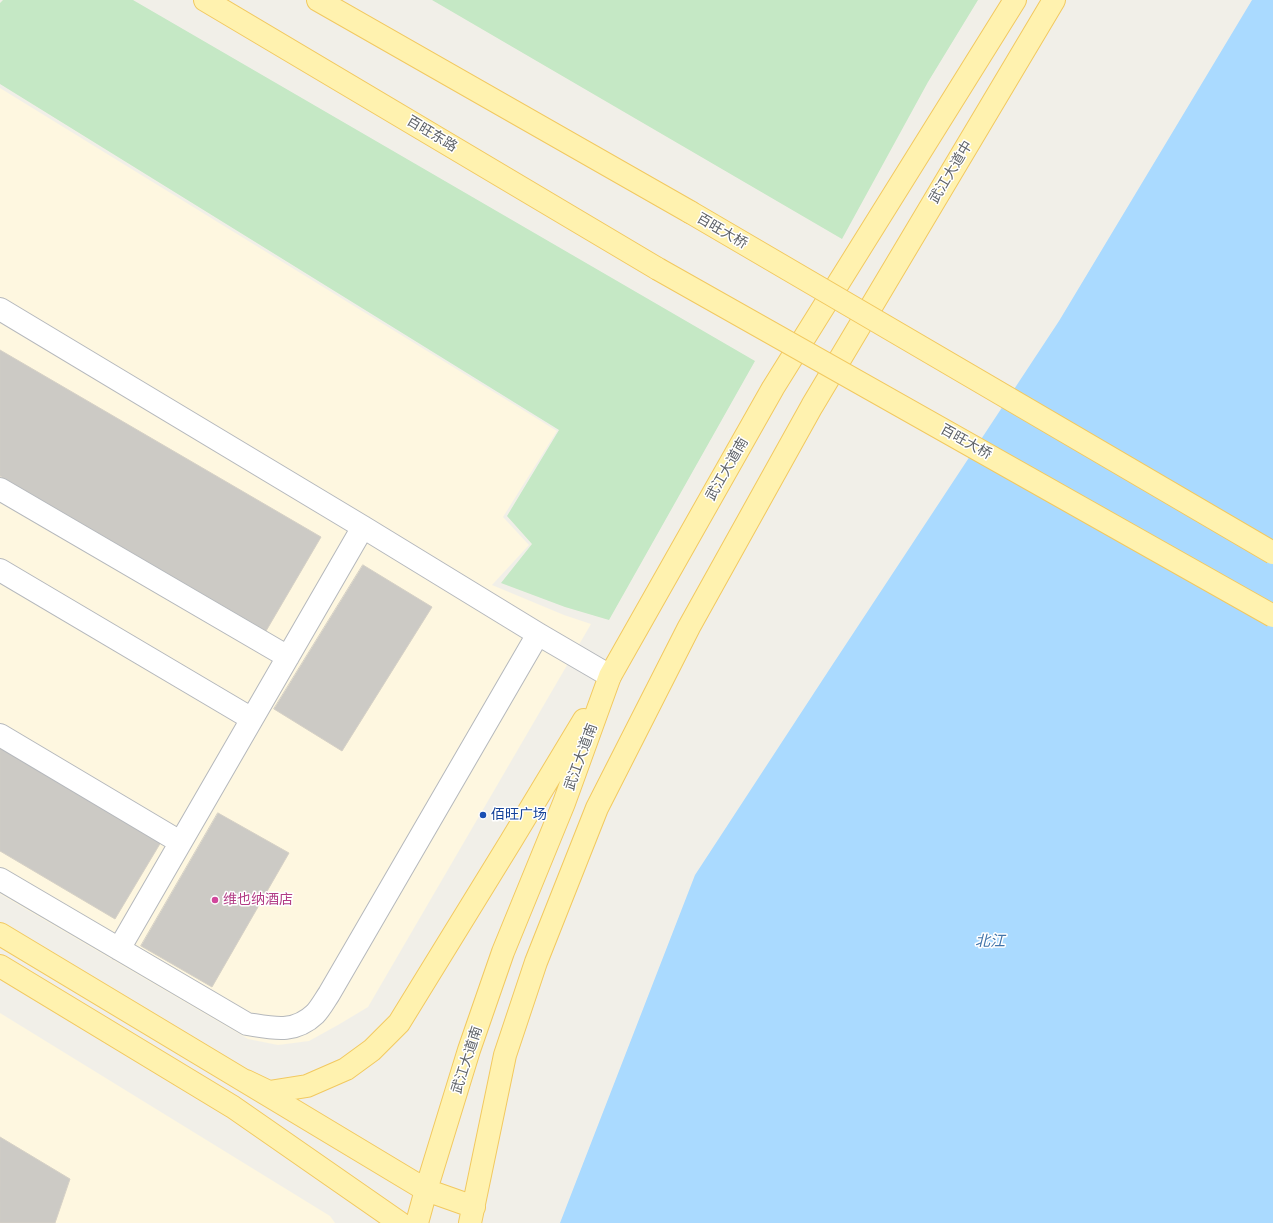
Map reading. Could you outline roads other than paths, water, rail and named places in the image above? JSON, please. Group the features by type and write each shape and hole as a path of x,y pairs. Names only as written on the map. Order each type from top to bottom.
{"main road":[{"name":"百旺东路","path":"205,0 658,269"},
{"name":"百旺大桥","path":"318,0 690,212 1273,553"},
{"name":"武江大道南","path":"417,1223 469,1050 503,952 564,803 610,676 773,388 1015,0"},
{"name":"武江大道中","path":"472,1215 506,1055 536,962 597,808 689,627 812,406 1054,0"},
{"name":"百旺大桥","path":"658,269 1273,616"},
{"path":"246,1081 270,1092 307,1086 346,1069 372,1050 399,1023 512,841 610,676"},
{"path":"0,934 426,1190 472,1215"},
{"path":"0,966 233,1107 400,1223"}],"lane":[{"path":"0,310 610,676"},
{"path":"0,489 288,658"},
{"path":"119,949 363,527"},
{"path":"0,570 252,719"},
{"path":"0,879 247,1024 275,1029 299,1026 315,1014 329,994 538,634"},
{"path":"0,735 180,842"}],"water":[{"name":"北江","path":"1252,0 1273,0 1273,1223 560,1223 695,875 1059,321"}],"place":[{"name":"佰旺广场","path":"483,815"},
{"name":"维也纳酒店","path":"215,900"}]}
